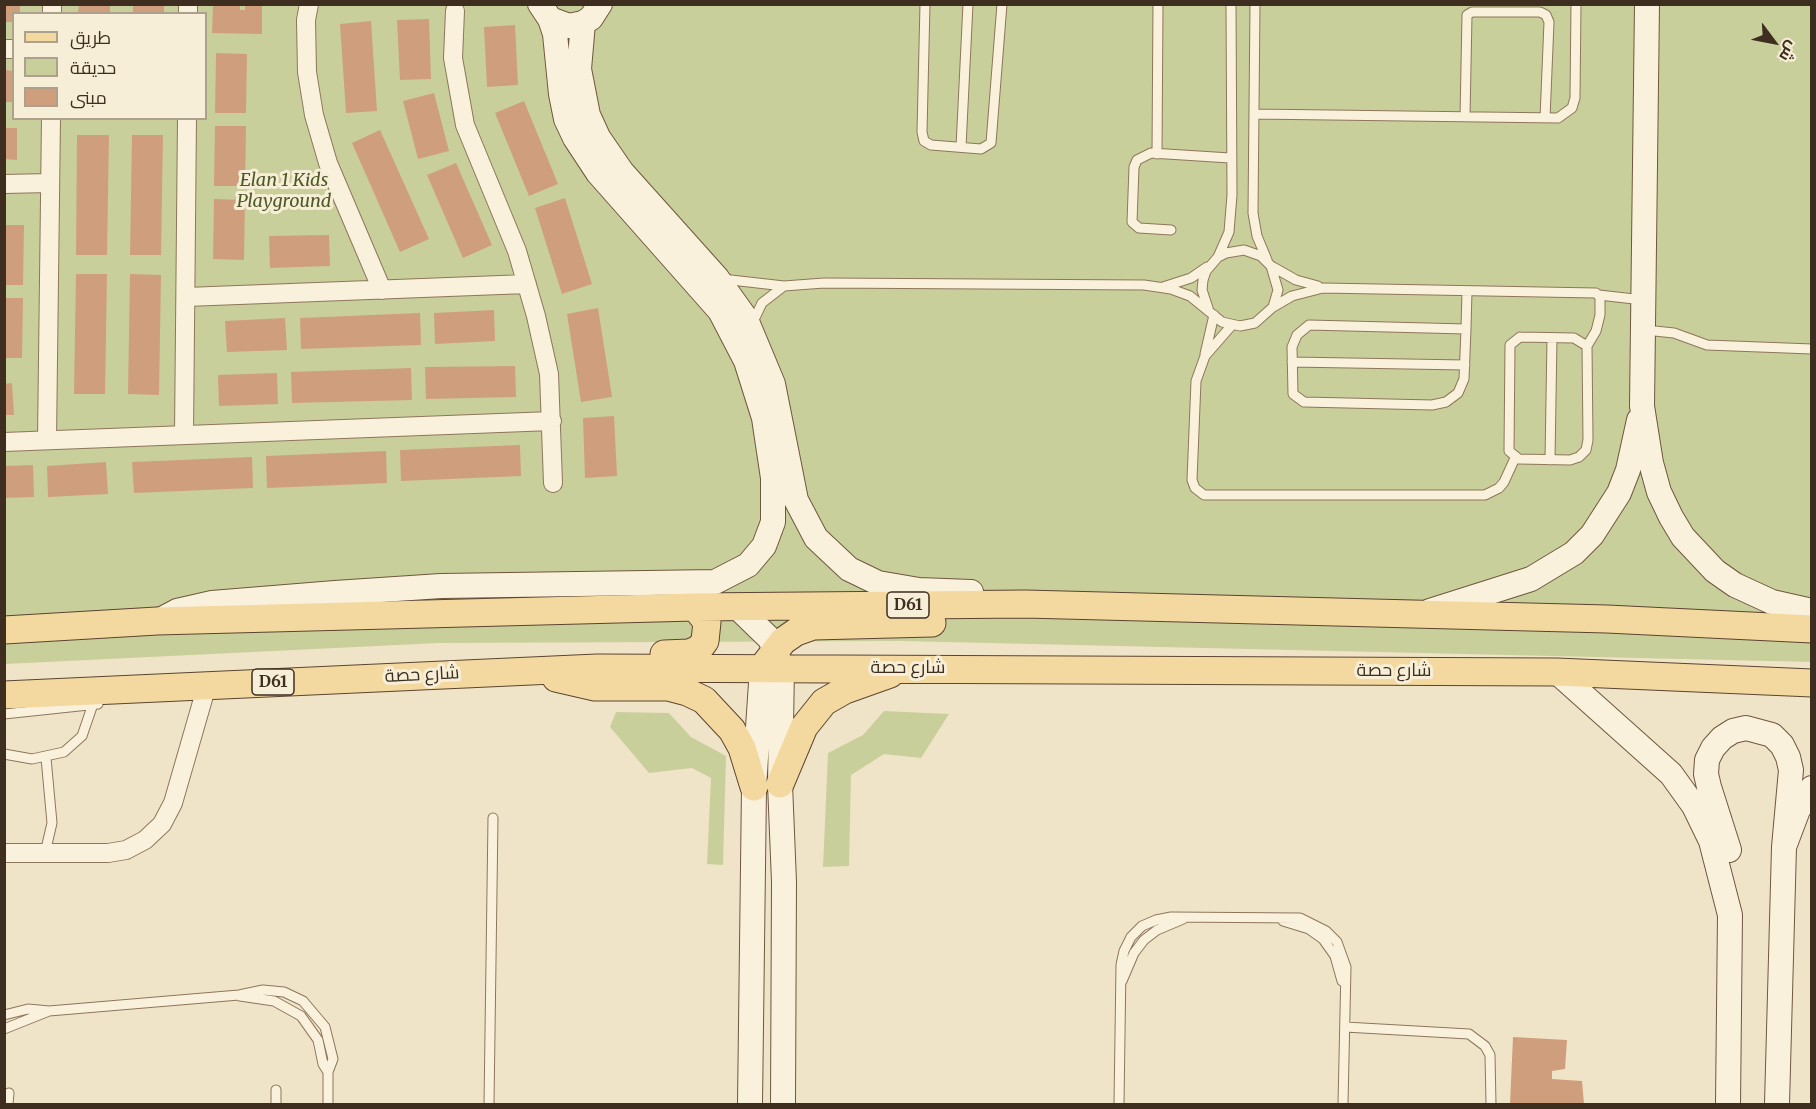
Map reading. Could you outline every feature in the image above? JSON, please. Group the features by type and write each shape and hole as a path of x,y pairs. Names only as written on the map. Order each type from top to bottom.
{"main road":[{"name":"D61","path":"4,630 158,621 737,607 1025,604 1421,613 1812,629"},
{"path":"773,662 796,632 813,626 1028,621 1069,617 1118,606"},
{"path":"597,668 619,656 689,653 699,649 708,632 705,618 695,608"},
{"name":"شارع حصة","path":"4,695 117,688 773,662 905,668 1557,672 1812,683"},
{"path":"542,670 567,683 581,686 668,687 704,700 732,730 767,785 804,727 824,702 845,690 905,668"}],"street":[{"path":"309,4 306,20 307,72 314,115 328,163 382,290"},
{"path":"539,9 562,25 583,23 591,18 600,4"},
{"path":"1647,4 1642,406 1651,463 1659,492 1671,517 1690,546 1715,572 1735,585 1772,602 1812,611"},
{"path":"158,621 177,611 200,605 334,593 441,586 715,582 738,573 764,546 773,522 773,478 764,418 746,360 720,311 598,173 575,138 566,119 561,94 555,34 539,9"},
{"path":"455,11 453,58 465,125 517,251 549,374 553,483"},
{"path":"583,23 579,69 588,115 598,137 638,190 717,278 751,328 773,384 796,500 807,525 826,549 849,569 878,583 920,590 998,593 1025,604"},
{"path":"47,441 51,120"},
{"path":"184,434 187,120"},
{"path":"4,184 50,183"},
{"path":"186,297 527,285"},
{"path":"1421,613 1531,579 1574,553 1592,535 1619,493 1628,470 1642,406"},
{"path":"4,442 552,421"},
{"path":"737,607 764,630 773,662 750,1104"},
{"path":"1557,672 1657,760 1683,789 1711,841 1730,915"},
{"path":"4,853 117,852 135,846 154,833 173,803 207,686"},
{"path":"1728,1104 1732,876 1730,857 1706,774 1713,748 1733,731 1746,728 1772,735 1788,757 1791,770 1784,847 1777,1104"},
{"path":"767,785 784,882 783,1104"},
{"path":"1784,847 1798,810 1812,788"}],"lane":[{"path":"925,4 922,132 924,141 931,145 981,149 991,143 1002,4"},
{"path":"961,147 968,4"},
{"path":"1157,154 1158,4"},
{"path":"1231,4 1230,224 1215,260 1206,271 1202,290 1211,312 1205,356 1196,381 1193,408 1192,480 1195,488 1204,495 1485,495 1499,488 1504,482 1515,458"},
{"path":"1255,4 1253,213 1260,248 1270,264 1278,290 1273,307"},
{"path":"1254,114 1545,118 1564,116 1574,103 1576,4"},
{"path":"1465,117 1467,15 1472,12 1540,12 1546,15 1549,22 1545,118"},
{"path":"1171,230 1139,228 1132,222 1136,163 1144,155 1157,154 1230,158"},
{"path":"1162,287 1191,278 1226,253 1244,250 1253,252 1296,279 1323,288"},
{"path":"717,278 784,286 824,283 1162,287 1190,296 1232,325 1256,323 1273,307 1302,292 1323,288 1599,295 1643,300"},
{"path":"751,328 762,303 784,286"},
{"path":"1466,329 1314,323 1305,327 1297,335 1292,347 1292,390 1301,401 1432,405 1446,402 1458,393 1464,379 1465,365 1466,329 1467,291"},
{"path":"1515,458 1574,459 1583,454 1587,445 1587,346 1598,323 1599,295"},
{"path":"1205,356 1232,325"},
{"path":"1643,330 1674,333 1707,345 1812,349"},
{"path":"1515,458 1508,447 1510,345 1520,337 1579,339 1587,346"},
{"path":"1550,460 1552,338"},
{"path":"1292,363 1465,365"},
{"path":"4,714 93,704 107,699 117,688"},
{"path":"4,754 32,759 46,758 64,752 77,742 85,729 93,704"},
{"path":"45,853 52,823 46,758"},
{"path":"489,1104 494,818"},
{"path":"1119,1104 1121,983 1134,953 1144,940 1157,930 1187,918 1279,919 1309,930 1323,939 1335,956 1345,989 1343,1104"},
{"path":"4,1015 28,1009 49,1011 239,995 274,1001 301,1016 318,1040 323,1064 328,1072 328,1104"},
{"path":"4,1029 49,1011"},
{"path":"1345,1027 1469,1034 1485,1046 1490,1055 1491,1104"},
{"path":"276,1090 276,1104"},
{"path":"9,1093 9,1104"}],"green space":[{"name":"Elan 1 Kids Playground","path":"5,5 1811,5 1811,662 901,641 439,643 5,664"},
{"path":"884,711 949,714 921,758 884,754 851,775 849,866 823,867 828,753 863,735"},
{"path":"616,712 669,713 691,737 726,756 723,865 707,864 711,778 692,768 649,773 610,727"}],"building":[{"path":"4,4 20,4 20,12 12,12 12,22 4,22"},
{"path":"79,4 110,4 110,12 78,12"},
{"path":"133,4 164,4 164,12 133,12"},
{"path":"213,4 240,4 240,10 245,10 245,4 262,4 262,34 212,33"},
{"path":"429,19 431,79 400,80 397,20"},
{"path":"371,21 377,111 346,113 340,24"},
{"path":"515,25 518,85 487,87 484,27"},
{"path":"216,53 247,54 246,113 215,113"},
{"path":"4,70 12,71 12,102 4,102"},
{"path":"434,93 449,151 418,159 403,101"},
{"path":"524,101 558,184 529,196 495,113"},
{"path":"215,126 246,126 245,186 214,186"},
{"path":"4,128 17,128 17,160 4,159"},
{"path":"380,130 429,239 400,252 352,143"},
{"path":"77,135 109,135 107,255 76,255"},
{"path":"132,135 163,135 161,255 130,255"},
{"path":"456,163 492,245 463,258 427,175"},
{"path":"565,198 592,284 562,294 535,208"},
{"path":"214,199 245,200 244,260 213,259"},
{"path":"4,225 24,225 23,285 4,285"},
{"path":"329,235 330,266 270,268 269,236"},
{"path":"76,274 107,274 105,394 74,394"},
{"path":"130,274 161,275 159,395 128,394"},
{"path":"4,298 23,298 22,358 4,358"},
{"path":"598,308 612,397 581,402 567,314"},
{"path":"494,310 495,341 435,344 434,313"},
{"path":"420,313 421,345 301,349 300,318"},
{"path":"285,318 287,350 227,352 225,321"},
{"path":"515,366 516,397 426,399 425,367"},
{"path":"411,368 412,400 292,403 291,372"},
{"path":"277,373 278,404 219,406 218,375"},
{"path":"12,383 14,415 4,415 4,384"},
{"path":"614,416 617,476 585,478 583,418"},
{"path":"520,445 521,476 401,481 400,450"},
{"path":"386,451 387,483 267,488 266,456"},
{"path":"252,457 253,488 134,493 132,462"},
{"path":"106,462 108,494 48,497 47,466"},
{"path":"33,465 34,497 4,498 4,466"},
{"path":"1513,1037 1567,1040 1565,1069 1552,1071 1552,1079 1582,1081 1584,1104 1510,1104"}]}
